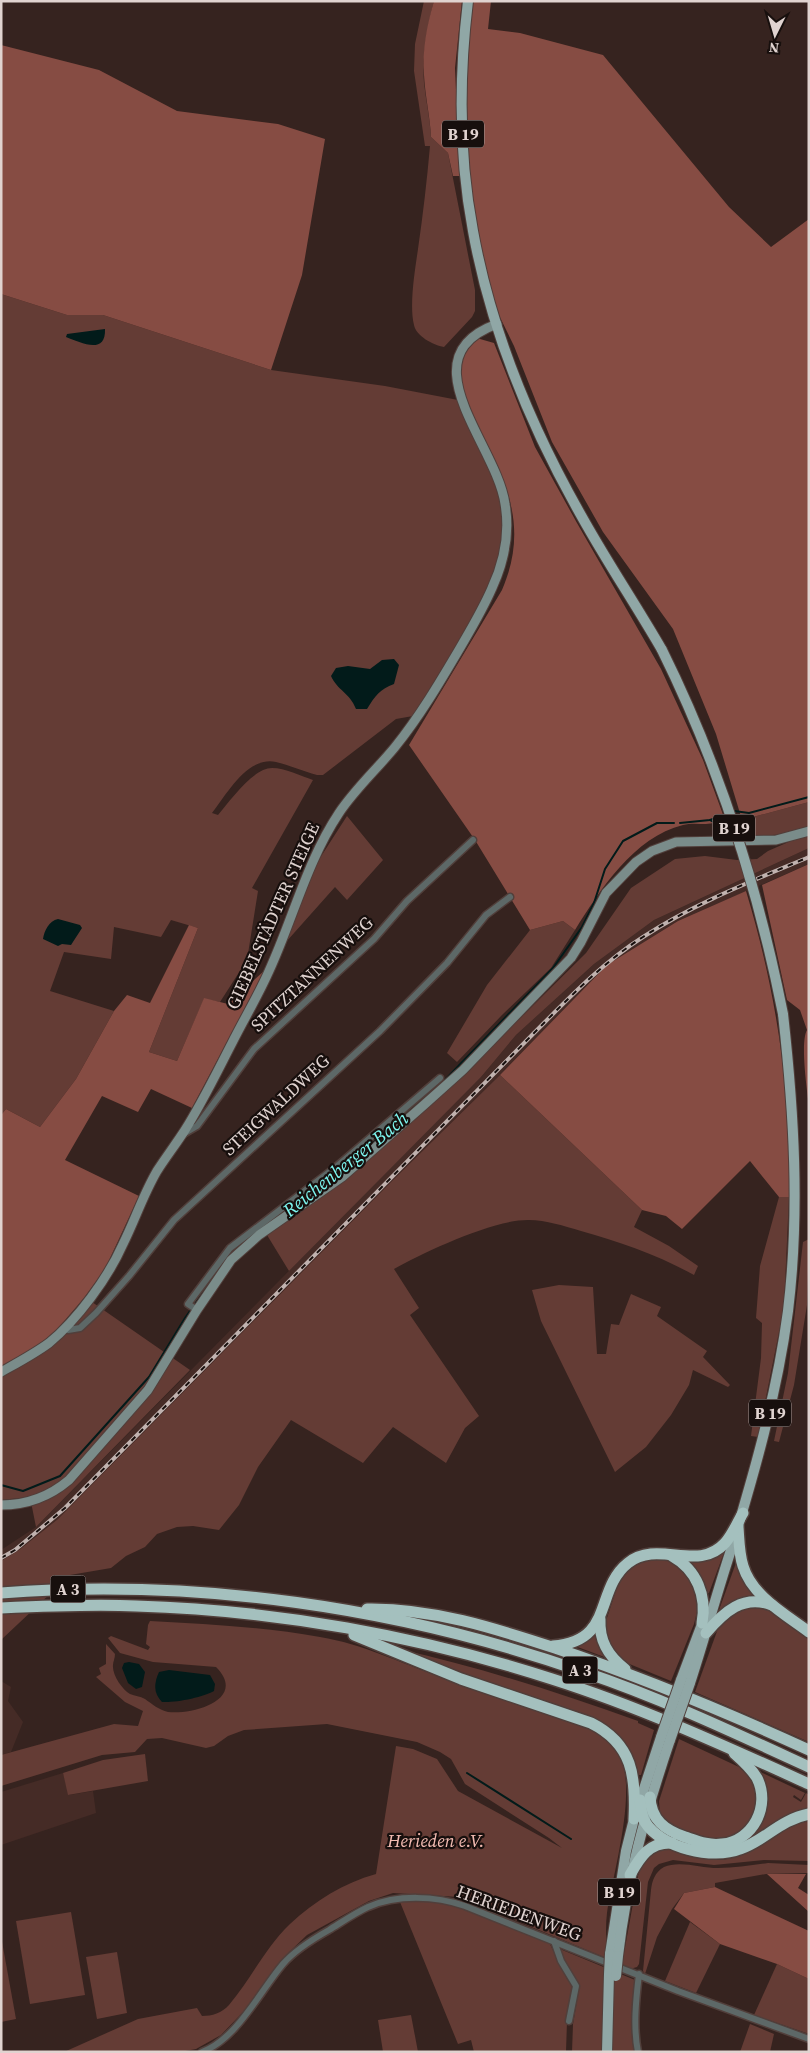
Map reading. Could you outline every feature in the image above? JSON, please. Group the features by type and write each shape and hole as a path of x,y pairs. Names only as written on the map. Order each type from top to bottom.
{"highway":[{"path":"630,1673 615,1660 601,1637 600,1619 616,1578 627,1564 643,1555 668,1554 693,1557 713,1552 728,1538 743,1513"},
{"name":"B 19","path":"738,1527 742,1560 747,1577 758,1592 775,1605"},
{"name":"B 19","path":"668,1554 684,1564 696,1580 703,1598 704,1628"},
{"name":"A 3","path":"1,1593 62,1590 136,1590 263,1599 340,1609 449,1631 563,1665 674,1706 809,1767"},
{"path":"704,1628 738,1605 756,1601 775,1605 809,1632"},
{"name":"A 3","path":"1,1608 136,1606 207,1610 336,1627 440,1647 531,1672 636,1709 809,1784"},
{"name":"A 3","path":"340,1609 387,1608 444,1616 505,1632 630,1673 709,1704 809,1750"},
{"name":"A 3","path":"548,1646 577,1640 592,1629 600,1619"},
{"path":"336,1627 461,1679 582,1720 604,1730 620,1746 630,1766 639,1819 658,1836 710,1844 723,1844 741,1838 755,1824 760,1814 762,1802 760,1785 751,1770 729,1748"},
{"path":"639,1819 645,1798"},
{"path":"645,1798 656,1818 673,1838 710,1854 733,1852 748,1846 784,1823 809,1814"},
{"path":"630,1875 641,1856 647,1850 673,1838"}],"main road":[{"name":"B 19","path":"468,1 462,69 464,158 473,231 497,324 515,377 552,459 581,516 662,650 695,718 715,768 765,929 783,1014 791,1083 796,1192 792,1270 785,1330 774,1394 760,1453 728,1560 645,1798"},
{"name":"GIEBELSTÄDTER STEIGE","path":"1,1372 46,1345 66,1326 109,1271 122,1247 141,1201 221,1065 269,971 314,860 339,812 416,720 478,617 500,571 507,541 506,503 495,469 461,400 455,376 459,351 468,339 478,332 497,324"},
{"path":"1,1505 36,1500 54,1492 69,1480 148,1390 194,1308 232,1260 463,1070 570,958 581,942 606,893 636,862 652,851 676,842 776,840 809,831"},
{"name":"B 19","path":"614,1955 639,1819"},
{"name":"B 19","path":"607,2052 612,1975 626,1851 639,1819"},
{"name":"B 19","path":"612,1975 613,2052"}],"street":[{"name":"SPITZTANNENWEG","path":"180,1137 197,1126 254,1049 374,939 407,901 473,840"},
{"name":"STEIGWALDWEG","path":"66,1326 71,1331 80,1328 96,1313 129,1276 174,1220 380,1030 447,963 486,915 510,898"},
{"path":"338,1172 440,1078"},
{"name":"HERIEDENWEG","path":"202,2052 208,2050 225,2036 247,2013 285,1962 312,1939 369,1907 400,1899 434,1899 455,1902 500,1918 714,2005 809,2038"},
{"path":"554,1941 561,1961 576,1986 569,2021"},
{"path":"638,2052 636,2002 639,1974"}],"shaded area":[{"path":"434,1 462,1 455,68 460,176 453,176 448,153 431,137 425,83 424,47"},
{"path":"473,1 491,1 488,29 520,33 603,55 729,207 771,247 809,219 809,802 742,820 716,734 673,629 603,532 552,442 514,346 495,307 476,229 468,153 466,93 469,29"},
{"path":"1,45 99,70 177,111 278,124 325,139 302,275 271,370 103,315 67,315 1,294"},
{"path":"473,337 494,343 535,447 661,669 703,760 725,820 708,824 683,825 665,831 649,841 634,853 607,882 575,930 563,921 530,930 475,840 409,745 502,590 510,567 514,546 514,525 505,486 461,389 459,371 461,360"},
{"path":"809,848 809,864 678,921 607,965 58,1519 19,1550 1,1561 1,1550 36,1527 481,1077 516,1035 594,964 654,920"},
{"path":"809,864 809,1106 804,1055 807,1030 800,1010 787,1000 762,885"},
{"path":"746,891 766,966 780,1043 788,1120 789,1197 779,1197 750,1161 682,1229 666,1216 642,1210 500,1075 607,965 678,921"},
{"path":"189,925 198,928 149,1052 177,1061 204,998 228,1004 265,970 192,1108 151,1089 138,1112 102,1096 65,1160 139,1196 105,1269 84,1298 54,1333 26,1354 1,1367 1,1115 6,1109 40,1127 76,1079 114,1011 127,995 150,1003"},
{"path":"1,1681 11,1687 8,1701 23,1722 11,1752 1,1755"},
{"path":"63,1773 69,1795 93,1791 96,1813 1,1845 1,1792"},
{"path":"767,1874 806,1874 798,1888 809,1895 809,1912"},
{"path":"715,1887 809,1931 809,1979 777,1964 720,1944 674,1909 684,1893"}],"green space":[{"path":"424,1 434,1 424,52 424,83 431,137 448,153 475,290 475,311 472,317 444,347 430,342 418,333 414,325 412,308 430,146 425,146 414,71 415,44"},
{"path":"1,294 67,315 103,315 271,370 385,386 458,400 494,476 501,502 503,521 503,540 499,558 486,592 478,609 413,716 396,719 323,775 317,775 276,762 256,765 239,778 212,813 218,815 242,786 257,773 265,769 282,769 313,780 252,888 258,891 247,960 220,1002 204,999 177,1061 149,1052 198,928 171,920 161,937 114,927 111,959 64,952 50,991 114,1011 76,1079 40,1127 6,1109 1,1115"},
{"path":"809,802 809,826 788,834 744,837 742,820"},
{"path":"347,816 383,860 347,900 335,887 286,942 318,861"},
{"path":"809,833 809,848 654,920 594,964 516,1035 481,1077 289,1271 267,1235 469,1069 586,953 631,888 675,859 705,856 737,860 757,859 768,851"},
{"path":"563,921 575,930 551,968 457,1062 447,1053 487,985 530,930"},
{"path":"500,1075 642,1210 634,1227 669,1246 698,1266 694,1275 667,1261 624,1244 562,1225 535,1220 515,1221 479,1231 407,1262 394,1269 419,1308 410,1315 479,1416 465,1428 446,1463 393,1427 363,1463 291,1420 258,1467 239,1505 219,1530 193,1526 177,1527 157,1534 145,1547 126,1556 111,1568 70,1575 1,1640 1,1561 19,1550 58,1519 391,1182"},
{"path":"779,1197 789,1197 784,1307 758,1437 751,1436 761,1358 762,1323 756,1318 760,1266"},
{"path":"809,1239 807,1305 794,1385 779,1442 774,1441 788,1373 803,1242"},
{"path":"559,1285 593,1287 597,1354 606,1354 611,1324 619,1325 631,1294 661,1307 657,1316 707,1351 703,1357 730,1385 728,1387 693,1370 689,1385 671,1415 646,1447 615,1472 541,1321 532,1290"},
{"path":"92,1302 190,1370 36,1527 30,1497 1,1500 1,1377 51,1346"},
{"path":"721,1552 724,1553 709,1593 706,1593 687,1560"},
{"path":"650,1559 668,1560 690,1575 699,1604 694,1624 671,1681 627,1663 618,1657 607,1640 605,1624 619,1581 631,1567"},
{"path":"737,1560 764,1599 720,1611 719,1610"},
{"path":"766,1607 809,1636 809,1742 695,1692 720,1623 740,1608"},
{"name":"Herieden e.V.","path":"150,1621 257,1628 336,1640 458,1683 560,1716 599,1733 617,1750 623,1765 626,1784 623,1829 607,1913 606,1958 459,1897 393,1893 369,1901 307,1935 282,1959 244,2011 221,2035 196,2049 180,2052 64,2052 138,2019 197,2008 202,2016 220,2012 229,2005 273,1943 290,1924 330,1894 352,1882 376,1874 396,1746 413,1749 437,1759 458,1791 562,1848 465,1784 451,1759 440,1752 417,1742 327,1724 244,1730 228,1736 214,1746 206,1748 162,1738 147,1739 135,1752 102,1755 1,1786 1,1755 114,1724 138,1726 143,1711 125,1702 96,1677 101,1674 99,1668 106,1664 106,1644 115,1654 113,1669 121,1685 130,1694 143,1698 162,1710 168,1712 191,1711 213,1703 221,1696 226,1688 224,1678 216,1667 153,1662 120,1653 108,1638 111,1636 148,1650 150,1647 146,1644"},
{"path":"595,1631 607,1658 575,1646"},
{"path":"398,1649 519,1681 638,1721 638,1723 654,1730 641,1775 637,1775 627,1748 617,1735 593,1718 463,1674"},
{"path":"679,1739 739,1767 754,1782 759,1802 753,1821 738,1835 716,1841 675,1829 660,1816 659,1801"},
{"path":"145,1754 148,1781 68,1795 63,1773 103,1760"},
{"path":"756,1770 805,1793 801,1800 794,1795 793,1797 801,1802 806,1793 809,1795 809,1810 787,1816 750,1839 747,1837 758,1826"},
{"path":"809,1818 809,1861 764,1860 714,1865 673,1860 659,1864 654,1868 648,1882 639,1964 637,1967 630,1969 622,1964 638,1876 644,1861 651,1852 662,1848 670,1848 710,1859 727,1859 744,1853 783,1828"},
{"path":"768,1863 809,1865 809,1873 766,1874 715,1883 715,1887 684,1893 672,1909 657,1937 645,1974 643,1971 651,1887 658,1871 664,1867 676,1864 718,1868"},
{"path":"400,1902 433,1902 455,1905 549,1942 567,1979 573,1987 567,2021 566,2052 474,2052 471,2040 458,2044"},
{"path":"71,1912 85,1995 30,2004 16,1921"},
{"path":"690,1922 720,1944 696,1993 665,1981"},
{"path":"1,1936 16,2019 1,2022"},
{"path":"560,1949 635,1980 632,2018 634,2052 572,2052 573,2024 579,1989 563,1963"},
{"path":"117,1952 127,2013 97,2019 86,1957"},
{"path":"777,1964 809,1979 809,2034 754,2015"},
{"path":"411,2015 418,2052 383,2052 378,2020"},
{"path":"750,2024 774,2034 770,2052 740,2052"}],"water":[{"path":"105,329 104,337 97,345 85,344 66,337 67,334"},
{"path":"394,659 399,665 394,684 378,694 367,709 356,709 331,676 336,668 348,666 370,669 382,660"},
{"path":"58,919 80,925 82,928 71,945 62,944 58,946 43,939 48,927"},
{"path":"124,1663 139,1664 145,1672 142,1687 136,1689 128,1683 122,1668"},
{"path":"169,1670 210,1675 215,1684 214,1691 189,1699 162,1702 155,1688 156,1680 159,1672"}],"waterway":[{"name":"Reichenberger Bach","path":"734,811 749,813 809,797"},
{"name":"Reichenberger Bach","path":"680,823 710,820 727,814"},
{"path":"710,820 731,833"},
{"name":"Reichenberger Bach","path":"443,1082 553,968 582,927 594,903 605,869 623,841 657,823 674,823"},
{"name":"Reichenberger Bach","path":"267,1225 314,1191 425,1098"},
{"name":"Reichenberger Bach","path":"1,1485 23,1491 60,1476 149,1377 185,1318 224,1263"},
{"path":"467,1773 571,1839"}],"railway":[{"path":"1,1558 15,1550 65,1508 534,1033 599,970 628,947 683,914 724,893 809,857"}]}
